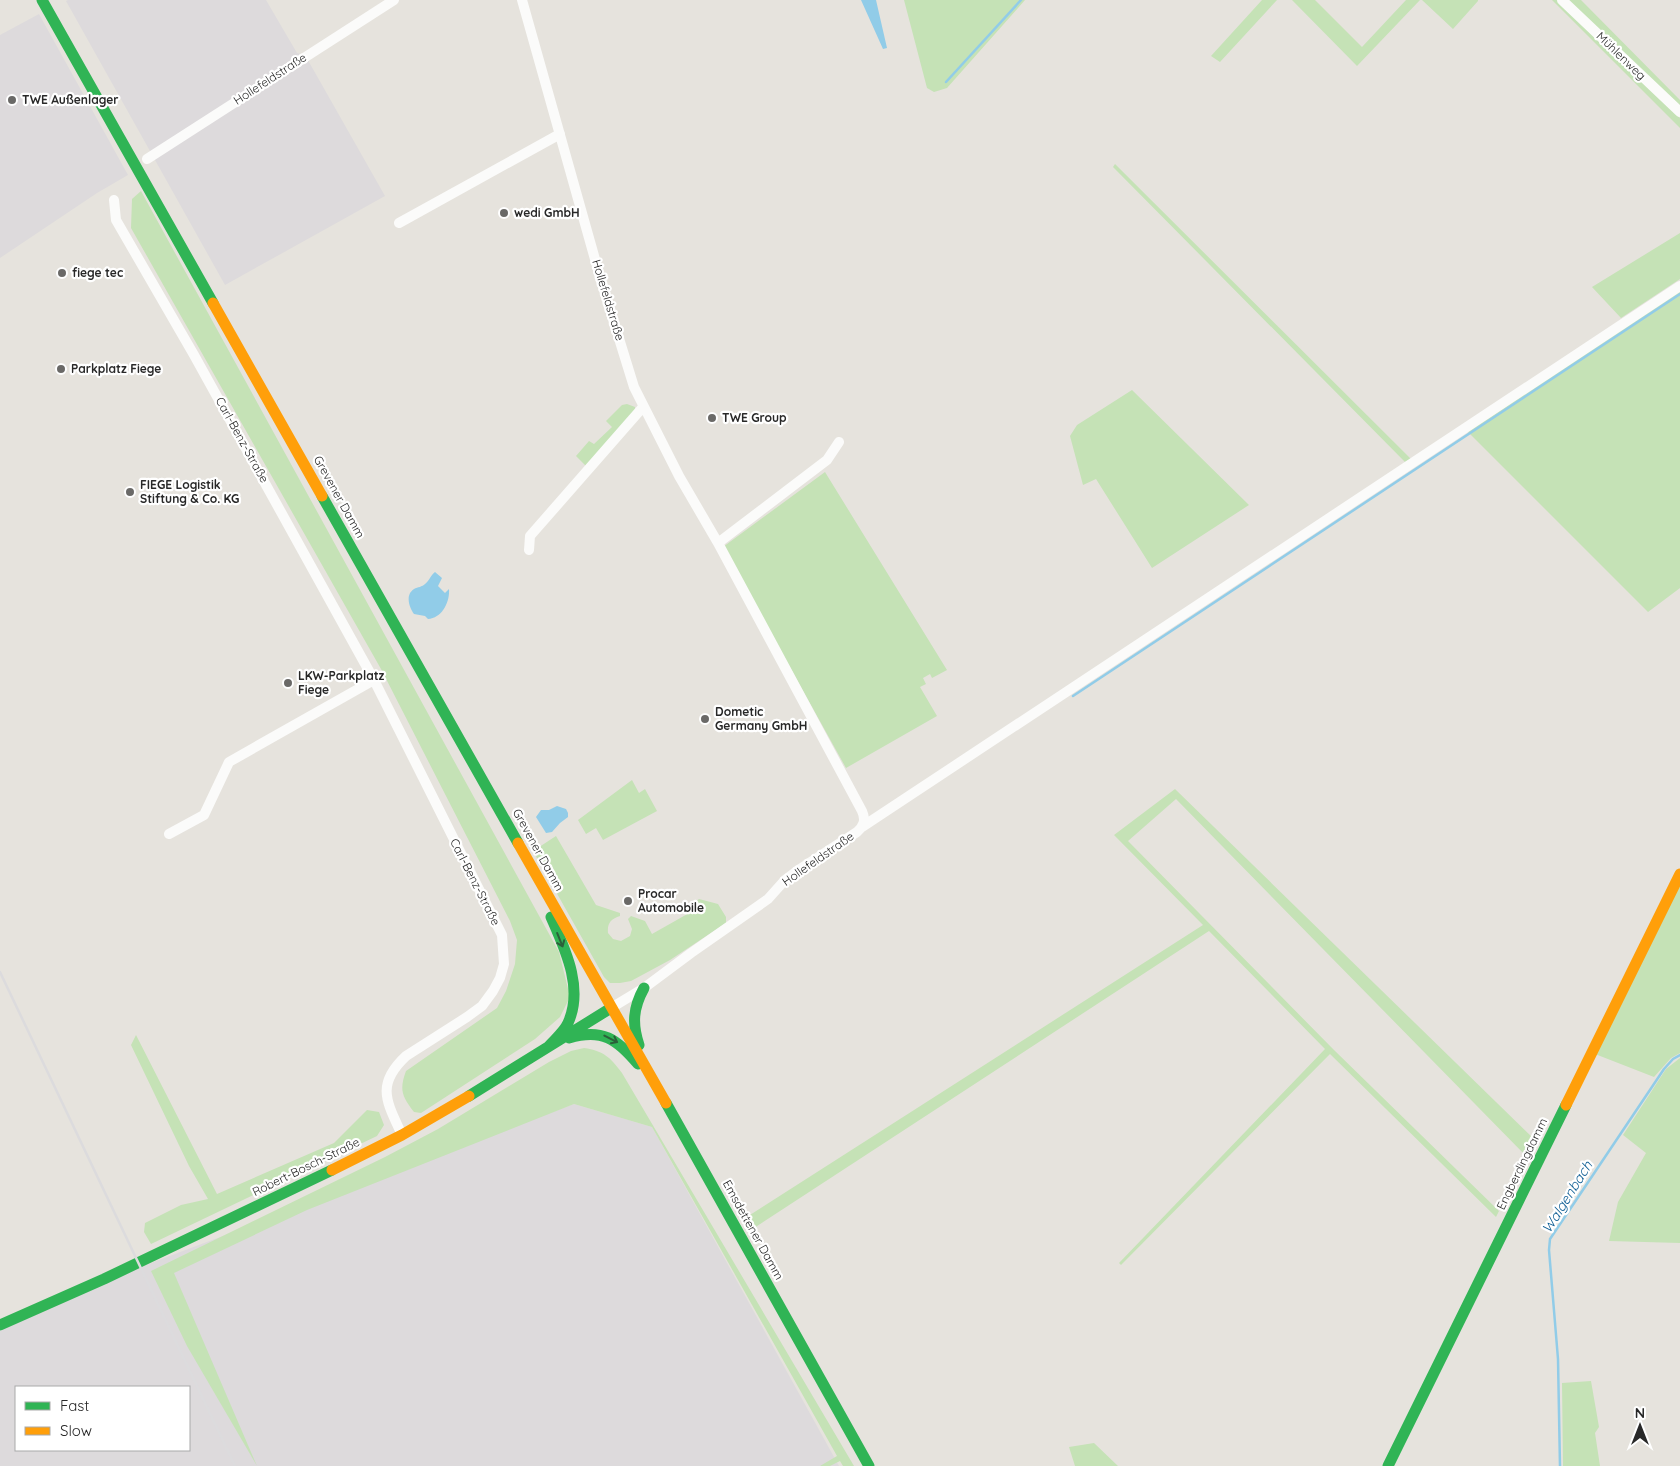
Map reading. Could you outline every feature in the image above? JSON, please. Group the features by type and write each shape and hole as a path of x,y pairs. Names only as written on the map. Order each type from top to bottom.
{"main road":[{"name":"Grevener Damm","path":"42,0 611,1008"},
{"path":"529,862 568,960 574,980 574,1002 568,1023 548,1047"},
{"name":"Engberdingdamm","path":"1388,1466 1680,874"},
{"path":"644,988 637,1001 633,1022 634,1030 656,1086"},
{"name":"Robert-Bosch-Straße","path":"0,1325 104,1279 402,1136 611,1008"},
{"name":"Emsdettener Damm","path":"611,1008 869,1466"},
{"path":"548,1047 583,1034 602,1035 624,1048 656,1086"}],"street":[{"name":"Hollefeldstraße","path":"147,159 394,0"},
{"name":"Hollefeldstraße","path":"522,0 603,286 634,387 679,476 718,543 862,811 864,819 862,826 857,832 785,880 768,899 684,957 644,988 611,1008"},
{"name":"Mühlenweg","path":"1562,0 1680,112"},
{"path":"399,223 560,134"},
{"name":"Carl-Benz-Straße","path":"114,200 116,220 194,355 374,680 502,934 504,964 494,992 482,1006 406,1056 390,1074 386,1098 402,1136"},
{"path":"862,826 1680,286"},
{"path":"529,550 530,536 643,408"},
{"path":"718,543 827,460 839,442"},
{"path":"169,834 204,815 229,762 374,680"}],"shaded area":[{"path":"266,0 297,53 305,55 385,196 225,285 66,1"},
{"path":"39,14 128,175 97,193 0,258 0,35"},
{"path":"574,1104 652,1127 839,1466 0,1466 0,1328 151,1263"}],"green space":[{"path":"904,0 1025,0 947,88 934,92 927,88"},
{"path":"1262,0 1277,0 1220,62 1211,56"},
{"path":"1292,0 1315,0 1362,47 1406,0 1420,0 1357,66"},
{"path":"1422,0 1478,0 1478,1 1453,29"},
{"path":"1552,0 1558,0 1680,118 1680,128"},
{"path":"1567,0 1581,0 1680,100 1680,108"},
{"path":"1115,164 1411,459 1405,462 1113,167"},
{"path":"141,191 559,952 570,997 560,1017 535,1039 421,1113 414,1112 404,1097 402,1088 406,1071 497,1008 506,991 515,964 517,940 510,921 381,669 131,228 132,199"},
{"path":"1680,233 1680,279 1621,318 1592,287"},
{"path":"1680,291 1680,588 1648,612 1468,432"},
{"path":"1132,390 1249,505 1152,568 1096,479 1083,485 1070,436 1077,425"},
{"path":"627,404 635,407 635,410 586,466 576,456 589,441 594,444 612,427 606,421 622,405"},
{"path":"825,472 947,670 932,678 930,674 923,678 926,684 920,687 937,716 846,768 723,547"},
{"path":"632,780 639,793 645,789 657,811 603,840 596,828 586,834 578,820"},
{"path":"1175,789 1535,1140 1526,1156 1176,799 1128,841 1334,1050 1499,1211 1496,1217 1330,1054 1121,1265 1119,1263 1325,1049 1209,931 748,1232 742,1220 1203,925 1114,835"},
{"path":"556,836 596,905 620,913 620,916 612,920 608,927 608,933 613,939 621,941 630,936 632,929 628,919 631,916 645,921 652,934 698,908 695,902 699,899 718,904 726,917 726,923 670,960 631,981 610,983 604,977 533,851"},
{"path":"1680,880 1680,1053 1671,1058 1654,1077 1595,1054"},
{"path":"136,1035 217,1194 334,1143 367,1110 379,1112 384,1125 377,1136 151,1244 144,1232 145,1223 181,1205 208,1199 189,1166 131,1045"},
{"path":"584,1048 597,1051 606,1056 622,1073 854,1466 843,1466 840,1461 830,1466 820,1466 837,1456 652,1127 574,1104 307,1210 174,1273 257,1466 187,1346 151,1271 385,1157 438,1129 549,1062 571,1051"},
{"path":"1680,1058 1680,1243 1609,1241 1618,1202 1646,1153 1623,1135 1666,1069"},
{"path":"1591,1381 1599,1427 1595,1433 1600,1466 1563,1466 1562,1383"},
{"path":"1094,1443 1118,1466 1075,1466 1069,1447"}],"water":[{"path":"861,0 876,0 887,48 883,49"},
{"path":"435,572 442,578 438,586 445,593 449,589 449,594 441,612 437,616 428,619 425,616 414,614 409,605 409,598 414,589 424,585"},
{"path":"557,806 566,809 568,817 552,832 546,833 536,817 541,810 549,810"}],"waterway":[{"path":"946,82 1021,0"},
{"path":"1073,696 1680,294"},
{"name":"Walgenbach","path":"1560,1466 1558,1359 1549,1250 1550,1239 1664,1069 1673,1059 1680,1055"}],"railway":[{"path":"0,972 235,1466"}],"traffic: fast":[{"path":"42,0 213,303"},
{"path":"322,496 518,843"},
{"path":"548,1047 568,1023 574,996 571,969 567,955 551,917"},
{"path":"639,1045 635,1030 635,1016 644,988"},
{"path":"469,1096 611,1008"},
{"path":"569,1038 591,1034 608,1038 623,1048 638,1064"},
{"path":"666,1103 869,1466"},
{"path":"1388,1466 1566,1105"},
{"path":"0,1325 104,1279 332,1170"}],"traffic: slow":[{"path":"213,303 322,496"},
{"path":"518,843 666,1103"},
{"path":"1566,1105 1680,874"},
{"path":"332,1170 402,1135 469,1096"}],"place":[{"name":"TWE Außenlager","path":"12,100"},
{"name":"wedi GmbH","path":"504,213"},
{"name":"fiege tec","path":"62,273"},
{"name":"Parkplatz Fiege","path":"61,369"},
{"name":"TWE Group","path":"712,418"},
{"name":"FIEGE Logistik Stiftung & Co. KG","path":"130,492"},
{"name":"LKW-Parkplatz Fiege","path":"288,683"},
{"name":"Dometic Germany GmbH","path":"705,719"},
{"name":"Procar Automobile","path":"628,901"}]}
